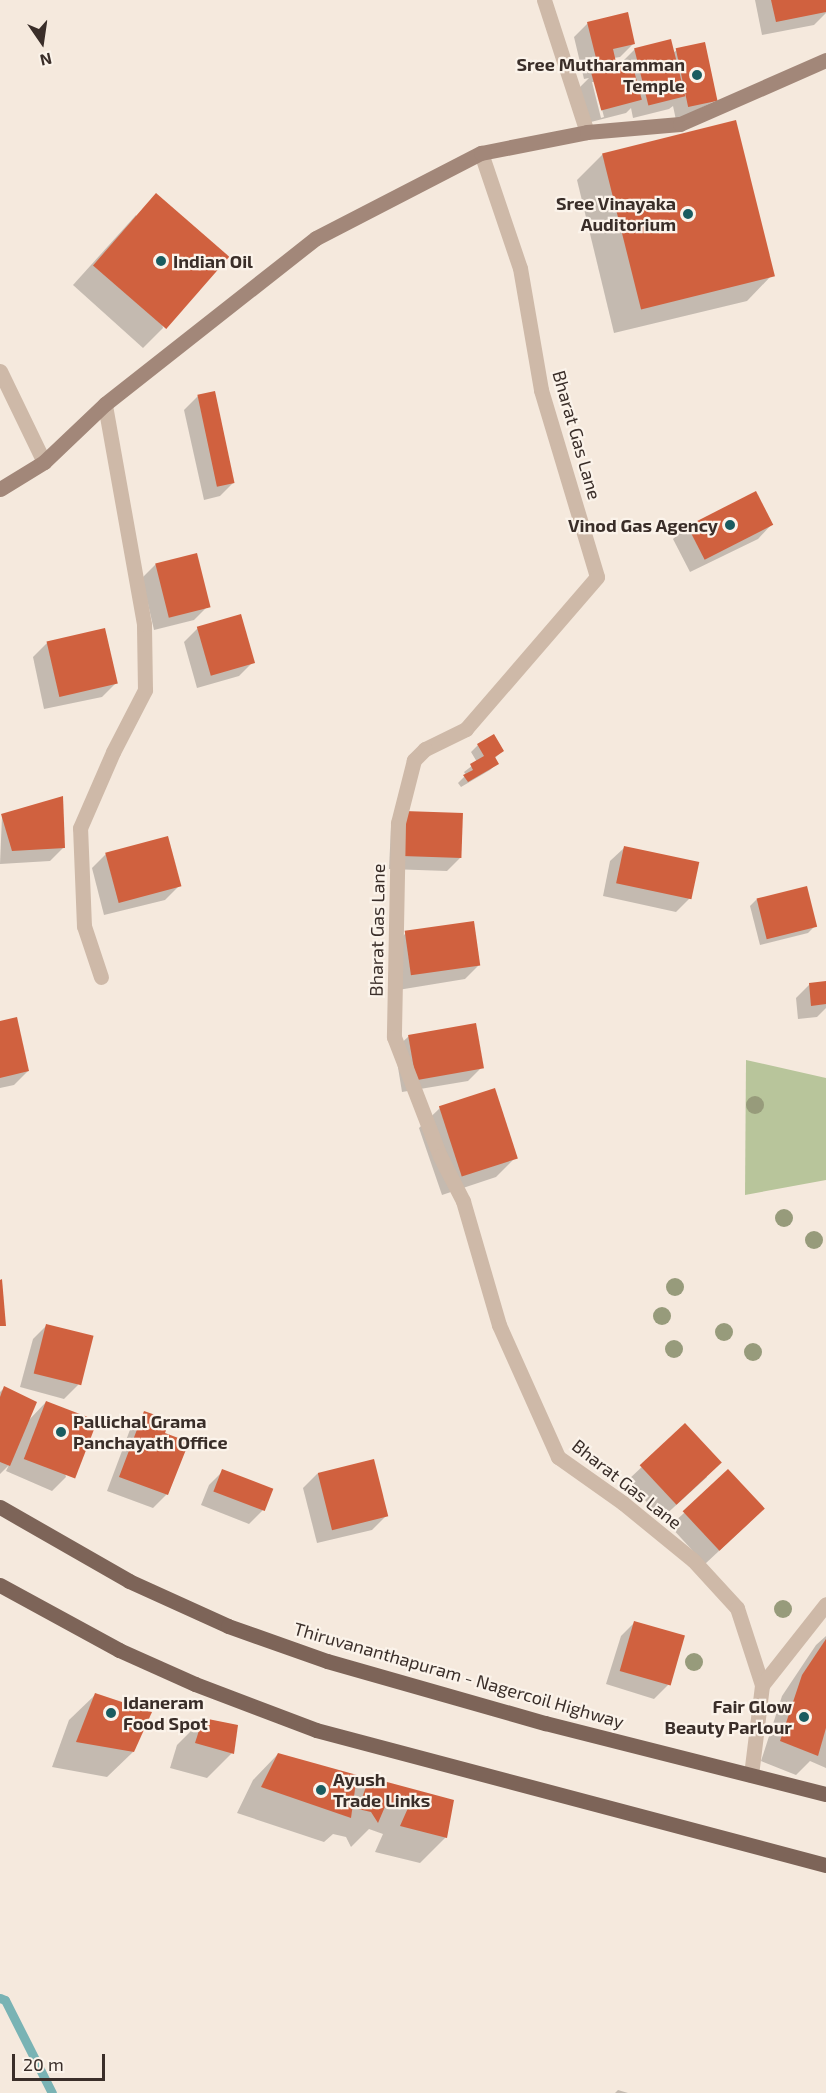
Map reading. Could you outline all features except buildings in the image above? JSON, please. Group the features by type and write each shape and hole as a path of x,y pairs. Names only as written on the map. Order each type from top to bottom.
{"main road":[{"path":"0,489 44,462 105,404 316,238 481,153 587,132 680,124 826,60"},
{"name":"Thiruvananthapuram - Nagercoil Highway","path":"0,1507 129,1581 228,1626 272,1642 327,1661 545,1723 826,1794"},
{"path":"0,1585 119,1650 195,1684 316,1730 826,1865"}],"street":[{"path":"544,0 587,132"},
{"name":"Bharat Gas Lane","path":"481,153 520,268 542,390 597,577 466,729 425,749 414,760 398,823 394,1037 440,1156 463,1201 499,1325 558,1457 623,1503 693,1560 737,1608 762,1685"},
{"path":"0,371 44,462"},
{"path":"101,977 84,926 80,828 113,752 145,690 144,624 105,404"},
{"path":"751,1774 762,1685 826,1604"}],"green space":[{"path":"746,1060 826,1078 826,1180 745,1195"}],"waterway":[{"path":"0,1998 5,2000 52,2093"}],"place":[{"name":"Sree Mutharamman Temple","path":"697,75"},
{"name":"Sree Vinayaka Auditorium","path":"688,214"},
{"name":"Indian Oil","path":"161,261"},
{"name":"Vinod Gas Agency","path":"730,525"},
{"name":"Pallichal Grama Panchayath Office","path":"61,1432"},
{"name":"Idaneram Food Spot","path":"111,1713"},
{"name":"Fair Glow Beauty Parlour","path":"804,1717"},
{"name":"Ayush Trade Links","path":"321,1790"}]}
